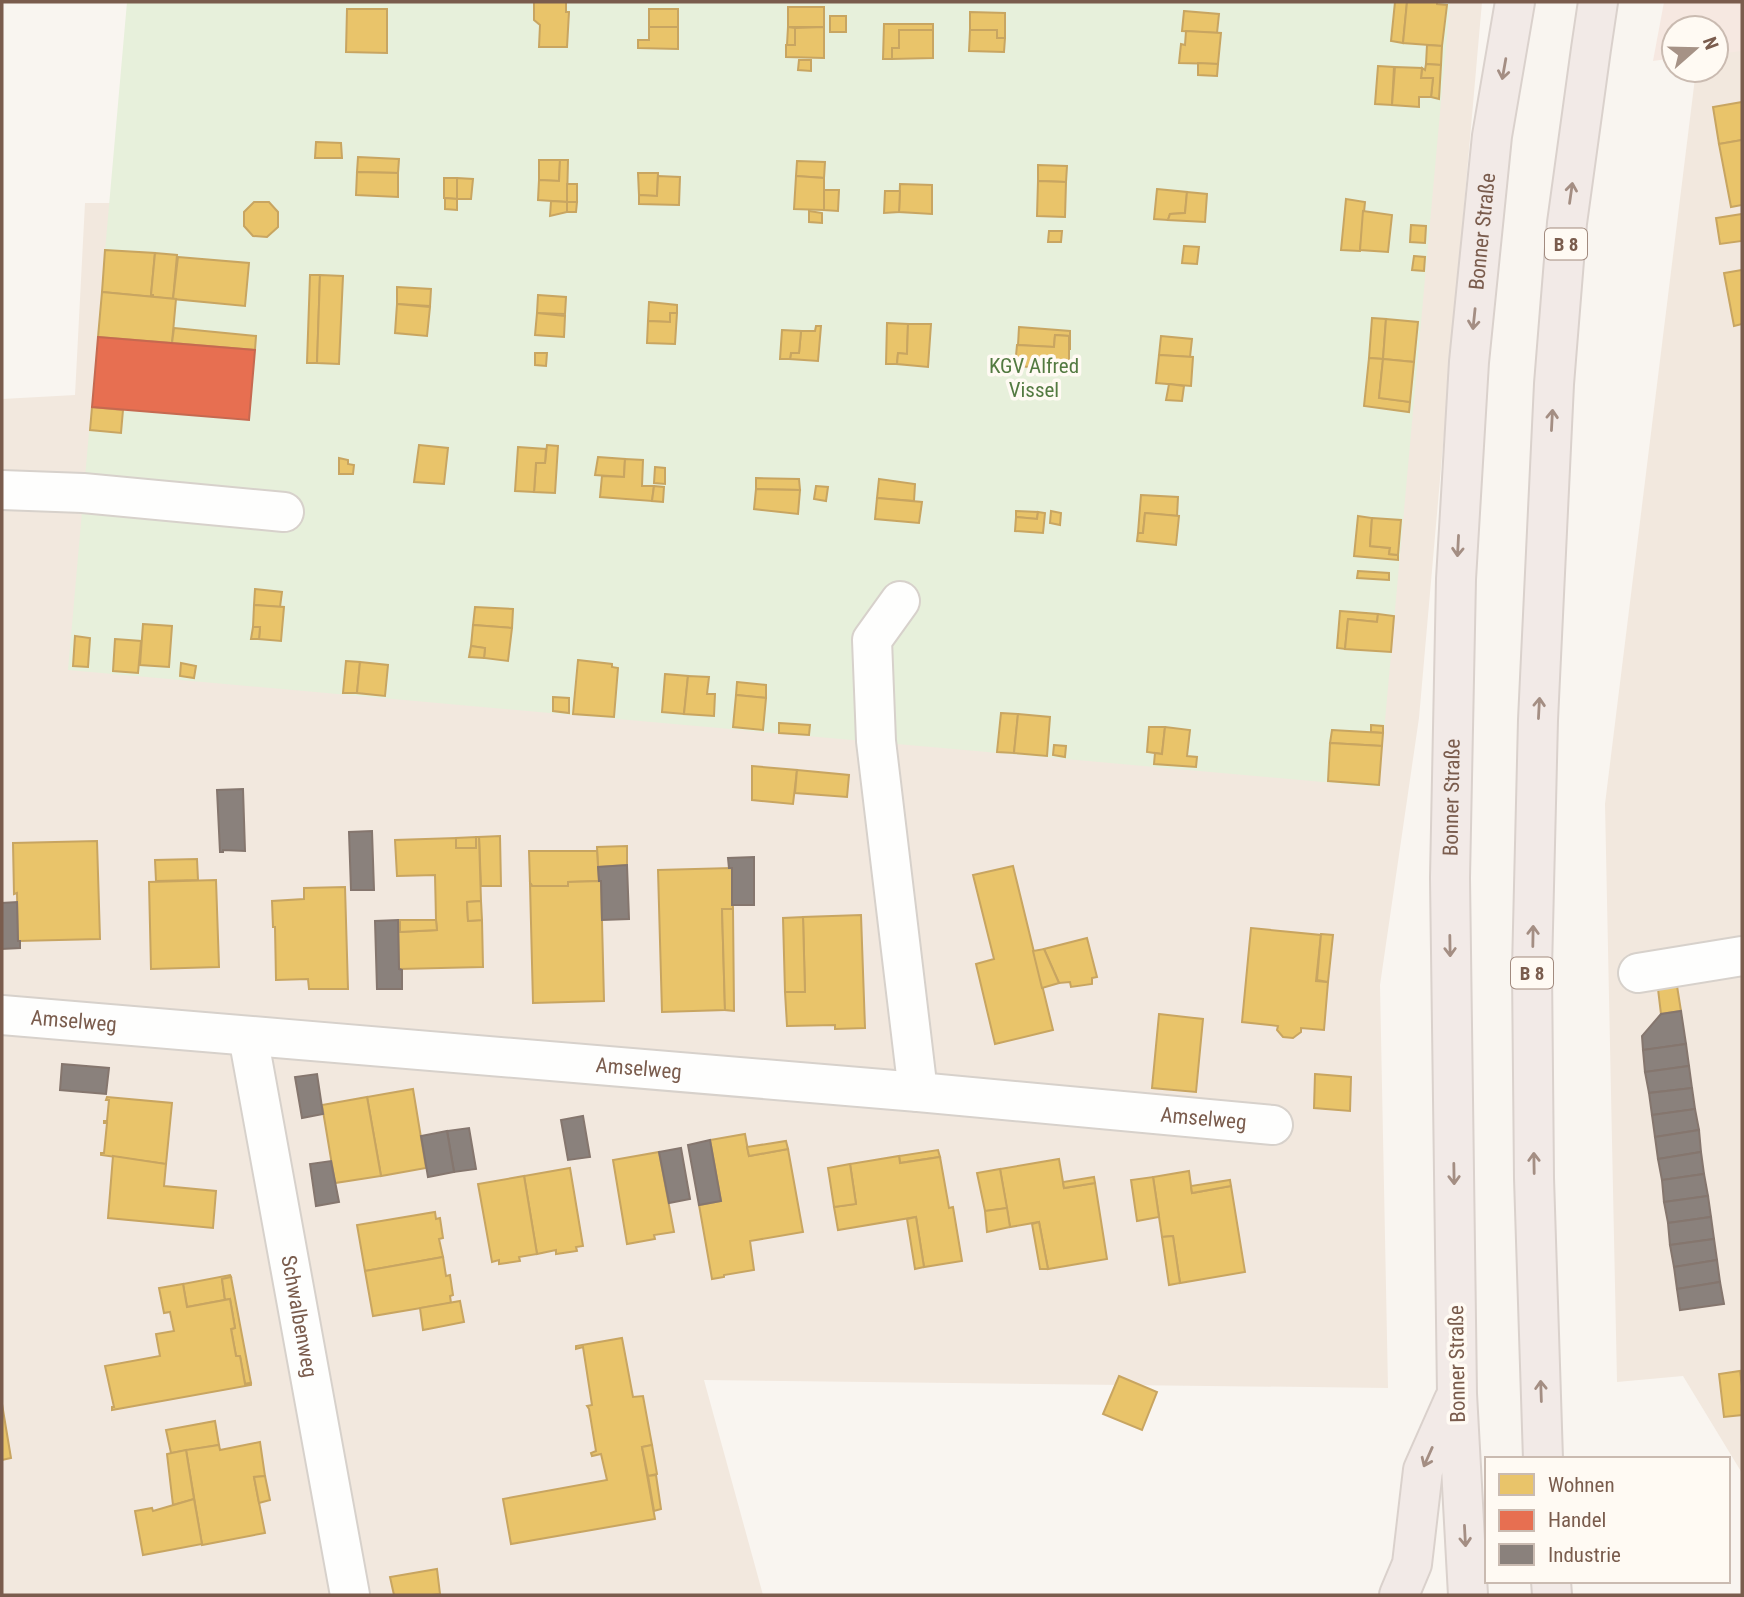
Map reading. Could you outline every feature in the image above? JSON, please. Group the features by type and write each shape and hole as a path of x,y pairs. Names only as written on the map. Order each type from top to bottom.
{"highway":[{"name":"Bonner Straße","path":"1468,1595 1457,1394 1450,878 1456,579 1469,362 1492,136 1515,2"},
{"name":"B 8","path":"1544,1457 1534,1178 1532,997 1538,720 1554,384 1566,236 1598,2"},
{"path":"1399,1595 1412,1564 1423,1469 1457,1394"}],"street":[{"path":"2,489 83,493 284,512"},
{"path":"900,601 872,640 876,741 918,1092"},
{"path":"1638,973 1742,956"},
{"name":"Amselweg","path":"2,1015 918,1092 1273,1125"},
{"name":"Schwalbenweg","path":"248,1037 350,1595"}],"shaded area":[{"path":"167,2 1482,2 1419,718 1380,985 1388,1388 704,1380 763,1595 2,1595 2,399 75,395 85,203 147,203"},
{"path":"1664,2 1742,2 1742,51 1730,52 1730,14 1662,14"},
{"path":"1742,2 1742,1473 1683,1376 1617,1382 1605,804 1694,84 1730,84 1730,14"},
{"path":"1660,23 1660,60 1653,61"}],"green space":[{"name":"KGV Alfred Vissel","path":"127,2 1450,2 1379,787 68,670"}],"building: Wohnen":[{"path":"534,2 566,2 566,12 569,12 567,47 539,47 540,25 534,20"},
{"path":"1395,2 1407,2 1403,43 1391,41"},
{"path":"1407,2 1437,2 1447,5 1442,46 1403,43"},
{"path":"788,7 824,7 824,27 788,27"},
{"path":"347,9 387,9 387,53 346,52"},
{"path":"649,9 678,9 678,27 649,27"},
{"path":"1184,11 1219,14 1217,33 1182,31"},
{"path":"970,12 1005,13 1005,38 997,38 997,30 970,30"},
{"path":"830,16 846,16 846,32 830,32"},
{"path":"884,24 933,24 933,30 899,30 899,48 892,48 892,59 883,59"},
{"path":"649,27 678,27 678,49 638,48 638,40 649,40"},
{"path":"788,27 795,28 795,45 787,45"},
{"path":"824,27 824,58 786,57 786,45 795,45 795,28"},
{"path":"899,30 933,30 933,58 892,59 892,48 899,48"},
{"path":"970,30 997,30 997,38 1005,38 1004,52 969,51"},
{"path":"1186,31 1221,33 1218,64 1179,63 1181,44 1185,45"},
{"path":"1427,45 1442,46 1441,65 1426,64"},
{"path":"799,60 811,60 811,71 798,70"},
{"path":"1198,63 1218,64 1217,76 1198,75"},
{"path":"1426,64 1441,65 1439,99 1431,97 1433,78 1421,78 1422,68 1425,70"},
{"path":"1378,66 1394,67 1392,105 1375,104"},
{"path":"1395,67 1422,68 1421,78 1433,78 1431,97 1419,97 1419,107 1392,105"},
{"path":"1742,102 1742,140 1719,144 1713,107"},
{"path":"1742,140 1742,205 1731,207 1719,144"},
{"path":"316,142 341,143 342,158 315,158"},
{"path":"358,157 399,159 398,173 357,172"},
{"path":"539,160 560,160 559,181 539,180"},
{"path":"560,160 568,160 567,202 538,200 539,180 559,181"},
{"path":"797,161 825,162 824,178 796,176"},
{"path":"1038,165 1067,166 1066,182 1038,181"},
{"path":"357,172 398,173 398,197 356,195"},
{"path":"638,173 658,173 657,196 639,195"},
{"path":"658,176 680,177 679,205 639,204 639,195 657,196"},
{"path":"796,176 824,178 824,210 794,209"},
{"path":"444,178 457,178 457,199 444,198"},
{"path":"457,178 473,179 471,199 457,199"},
{"path":"1038,181 1066,182 1065,217 1037,216"},
{"path":"567,184 577,184 577,202 567,202"},
{"path":"900,184 932,185 932,214 899,212"},
{"path":"1157,189 1187,192 1185,213 1170,214 1168,220 1154,219"},
{"path":"824,190 839,190 838,211 824,210"},
{"path":"885,191 900,191 899,212 884,213"},
{"path":"1187,192 1207,194 1205,222 1168,220 1170,214 1185,213"},
{"path":"445,198 457,199 457,210 445,209"},
{"path":"1346,199 1365,202 1360,251 1341,250"},
{"path":"551,201 567,202 567,212 550,216"},
{"path":"254,202 269,202 278,212 278,227 267,237 253,236 244,226 244,212"},
{"path":"567,202 577,202 576,212 567,212"},
{"path":"809,211 822,213 822,223 809,222"},
{"path":"1363,211 1392,215 1388,252 1360,250"},
{"path":"1742,214 1742,241 1720,244 1716,218"},
{"path":"1411,225 1426,226 1425,243 1410,242"},
{"path":"1049,231 1062,231 1061,242 1048,242"},
{"path":"1184,246 1199,247 1197,264 1182,263"},
{"path":"105,250 155,253 153,297 102,292"},
{"path":"155,253 177,255 173,299 151,295"},
{"path":"1414,256 1425,257 1424,271 1412,270"},
{"path":"178,257 249,263 245,306 173,299"},
{"path":"1742,270 1742,324 1734,326 1724,273"},
{"path":"310,275 320,275 317,363 307,363"},
{"path":"320,275 343,276 339,364 317,363"},
{"path":"397,287 431,289 430,306 397,304"},
{"path":"102,292 176,299 172,343 98,337"},
{"path":"538,295 566,297 565,314 537,313"},
{"path":"649,302 677,305 677,313 670,313 670,322 648,321"},
{"path":"397,304 430,307 427,336 395,333"},
{"path":"537,313 565,316 564,337 535,335"},
{"path":"670,313 677,313 675,344 647,343 648,321 670,322"},
{"path":"1372,318 1386,319 1383,359 1369,358"},
{"path":"1386,319 1418,322 1414,362 1383,359"},
{"path":"887,323 908,324 907,354 898,353 897,364 886,364"},
{"path":"908,324 931,324 928,367 897,364 898,353 907,354"},
{"path":"816,326 821,326 818,361 790,359 791,353 799,353 801,331 815,331"},
{"path":"1019,327 1070,331 1070,349 1069,336 1055,335 1054,347 1018,345"},
{"path":"174,328 256,336 255,350 172,343"},
{"path":"782,330 801,331 799,353 791,353 790,359 780,359"},
{"path":"1055,335 1069,336 1069,370 1015,366 1017,345 1054,347"},
{"path":"1161,336 1192,339 1190,357 1159,355"},
{"path":"535,353 547,353 546,366 535,365"},
{"path":"1159,355 1193,357 1191,386 1156,383"},
{"path":"1369,358 1383,359 1379,398 1410,402 1409,412 1364,406"},
{"path":"1383,359 1414,362 1410,402 1379,398"},
{"path":"1169,384 1184,386 1182,401 1166,400"},
{"path":"92,407 123,410 121,433 90,430"},
{"path":"419,445 448,448 444,484 414,482"},
{"path":"547,445 558,446 555,493 534,492 536,463 545,463"},
{"path":"518,447 546,449 545,463 536,463 534,492 515,491"},
{"path":"598,457 625,459 624,477 595,475"},
{"path":"339,458 354,465 353,474 339,474"},
{"path":"625,459 643,460 642,486 654,486 652,501 600,497 602,476 624,477"},
{"path":"655,467 665,468 665,484 654,483"},
{"path":"756,478 799,479 800,490 756,489"},
{"path":"879,479 915,484 914,501 877,498"},
{"path":"654,486 664,487 663,502 652,501"},
{"path":"816,486 828,487 826,501 814,499"},
{"path":"756,489 800,490 798,514 754,509"},
{"path":"1141,495 1178,497 1177,516 1145,513 1143,533 1138,533"},
{"path":"877,498 922,502 919,523 875,519"},
{"path":"1016,511 1038,512 1037,519 1016,517"},
{"path":"1051,511 1061,513 1060,525 1050,523"},
{"path":"1038,512 1045,513 1043,533 1015,531 1016,517 1037,519"},
{"path":"1145,513 1179,516 1176,545 1137,541 1138,533 1143,533"},
{"path":"1358,516 1372,518 1370,546 1390,548 1389,554 1398,555 1398,560 1354,556"},
{"path":"1372,518 1401,520 1398,555 1389,554 1390,548 1370,546"},
{"path":"1358,571 1389,573 1389,580 1357,578"},
{"path":"255,589 282,592 280,607 254,605"},
{"path":"254,605 284,607 281,641 259,639 260,627 253,627"},
{"path":"475,607 513,609 512,628 473,625"},
{"path":"1340,611 1378,614 1377,622 1348,619 1345,649 1337,648"},
{"path":"1378,614 1394,616 1391,652 1345,649 1348,619 1377,622"},
{"path":"143,624 172,626 169,667 140,665"},
{"path":"473,625 512,628 508,661 484,658 485,648 471,646"},
{"path":"253,627 260,627 259,639 251,639"},
{"path":"75,636 90,638 88,667 73,666"},
{"path":"115,639 141,641 138,673 113,671"},
{"path":"471,646 485,648 484,658 469,657"},
{"path":"578,660 612,664 612,667 618,668 614,717 573,714"},
{"path":"346,661 360,662 357,693 343,693"},
{"path":"360,662 388,665 385,696 357,693"},
{"path":"181,663 196,666 194,678 180,676"},
{"path":"665,674 688,676 684,714 662,712"},
{"path":"688,676 709,677 707,694 715,694 714,716 684,714"},
{"path":"737,682 766,685 766,698 736,695"},
{"path":"736,695 766,698 763,730 733,727"},
{"path":"553,697 569,698 569,713 553,711"},
{"path":"1001,713 1018,714 1014,753 997,752"},
{"path":"1018,714 1050,717 1047,756 1014,753"},
{"path":"779,723 810,725 809,735 779,733"},
{"path":"1371,725 1383,726 1383,733 1371,732"},
{"path":"1149,727 1165,727 1162,754 1147,752"},
{"path":"1165,727 1190,730 1187,756 1197,757 1196,767 1154,764 1155,753 1162,754"},
{"path":"1332,730 1383,733 1382,746 1330,743"},
{"path":"1330,743 1382,746 1379,785 1328,781"},
{"path":"1054,745 1066,746 1065,757 1053,755"},
{"path":"752,766 797,770 793,804 752,800"},
{"path":"797,770 849,775 847,797 795,793"},
{"path":"500,836 501,886 481,886 479,837"},
{"path":"476,837 479,837 481,901 467,902 468,921 482,920 483,967 399,969 398,920 400,932 437,930 435,875 397,876 395,840 456,838 456,848 476,848"},
{"path":"476,837 476,848 456,848 456,838"},
{"path":"97,841 100,939 18,941 13,843"},
{"path":"627,846 627,865 598,867 597,847"},
{"path":"529,851 597,851 599,881 568,882 568,886 532,886"},
{"path":"197,859 198,880 156,881 155,860"},
{"path":"1013,866 1053,1030 995,1044 976,964 994,959 973,875"},
{"path":"732,868 733,909 722,909 725,1010 662,1012 658,870"},
{"path":"216,880 219,967 151,969 149,882"},
{"path":"601,881 604,1001 533,1003 530,883 532,886 568,886 568,882"},
{"path":"345,887 348,989 309,989 308,979 276,980 272,901 304,899 304,888"},
{"path":"481,901 482,920 468,921 467,902"},
{"path":"722,909 733,909 734,1011 725,1010"},
{"path":"861,915 865,1028 835,1029 835,1025 787,1026 785,992 805,992 803,917"},
{"path":"803,917 805,992 785,992 783,918"},
{"path":"400,920 436,920 437,930 400,932"},
{"path":"1251,928 1321,935 1316,981 1328,982 1324,1030 1301,1028 1301,1032 1293,1038 1283,1037 1277,1030 1278,1026 1242,1022"},
{"path":"1321,934 1333,935 1328,982 1317,980"},
{"path":"1087,938 1097,977 1092,978 1092,984 1071,987 1070,982 1059,983 1044,949"},
{"path":"1044,949 1059,983 1042,988 1033,951"},
{"path":"1677,986 1681,1011 1661,1014 1658,989"},
{"path":"1159,1014 1203,1019 1196,1092 1152,1088"},
{"path":"1315,1074 1351,1077 1350,1111 1314,1108"},
{"path":"413,1089 426,1168 381,1176 367,1097"},
{"path":"107,1097 172,1103 166,1164 101,1155 104,1153 107,1123 104,1121 107,1121 109,1100 106,1100"},
{"path":"367,1097 381,1176 335,1183 322,1105"},
{"path":"745,1134 749,1156 788,1149 803,1232 750,1241 754,1270 712,1279 699,1205 721,1201 710,1140"},
{"path":"786,1141 788,1149 749,1156 747,1147"},
{"path":"938,1150 940,1157 900,1163 899,1156"},
{"path":"659,1152 674,1232 627,1244 613,1160"},
{"path":"113,1156 166,1164 164,1186 216,1191 213,1228 108,1218"},
{"path":"899,1156 900,1163 940,1157 949,1208 953,1207 962,1261 924,1267 916,1217 838,1230 834,1207 856,1204 850,1164"},
{"path":"1059,1159 1064,1188 1095,1183 1107,1259 1048,1269 1039,1222 1010,1227 1000,1169"},
{"path":"850,1164 856,1204 834,1207 828,1168"},
{"path":"570,1168 583,1246 576,1247 577,1251 556,1254 556,1250 537,1254 524,1176"},
{"path":"1000,1169 1007,1208 985,1211 977,1173"},
{"path":"1189,1171 1192,1193 1231,1186 1245,1272 1180,1283 1173,1236 1162,1237 1153,1177"},
{"path":"524,1176 537,1254 519,1257 520,1261 499,1264 499,1260 492,1262 478,1184"},
{"path":"1094,1177 1095,1183 1064,1188 1063,1182"},
{"path":"1153,1177 1159,1217 1137,1221 1131,1180"},
{"path":"1230,1180 1231,1186 1192,1193 1191,1186"},
{"path":"1007,1208 1010,1227 987,1232 985,1211"},
{"path":"435,1212 436,1219 440,1218 443,1238 439,1239 443,1257 365,1271 357,1225"},
{"path":"916,1217 924,1267 915,1269 907,1219"},
{"path":"1039,1222 1048,1269 1040,1269 1032,1224"},
{"path":"1173,1236 1180,1283 1169,1285 1162,1237"},
{"path":"443,1257 446,1276 450,1275 453,1295 450,1296 451,1303 373,1316 365,1271"},
{"path":"230,1275 231,1277 222,1279 225,1300 187,1307 183,1284"},
{"path":"231,1277 251,1383 245,1384 231,1329 235,1328 230,1299 225,1300 222,1279"},
{"path":"183,1284 187,1307 230,1299 235,1328 231,1329 236,1356 240,1356 245,1384 251,1385 112,1410 114,1407 105,1366 160,1356 156,1334 174,1331 170,1312 164,1313 159,1288"},
{"path":"460,1301 464,1322 423,1330 420,1308"},
{"path":"622,1338 633,1397 643,1396 652,1445 642,1447 655,1519 511,1544 503,1499 607,1480 601,1454 592,1456 591,1453 596,1451 587,1406 592,1405 583,1347 576,1349 576,1346"},
{"path":"1740,1371 1742,1415 1724,1417 1719,1374"},
{"path":"1119,1376 1157,1392 1142,1430 1103,1414"},
{"path":"2,1404 11,1458 2,1460"},
{"path":"215,1421 219,1445 171,1453 166,1430"},
{"path":"260,1442 265,1476 254,1477 265,1533 202,1545 186,1450 219,1445 220,1450"},
{"path":"652,1445 657,1474 648,1476 642,1447"},
{"path":"186,1450 194,1499 173,1505 167,1454"},
{"path":"656,1475 661,1509 654,1511 648,1476"},
{"path":"265,1476 270,1500 259,1503 254,1477"},
{"path":"194,1499 202,1544 143,1555 135,1511 152,1508 153,1511"},
{"path":"437,1569 440,1594 394,1595 390,1577"}],"building: Handel":[{"path":"98,337 255,350 249,420 92,407"}],"building: Industrie":[{"path":"243,789 245,851 220,852 217,790"},
{"path":"372,831 374,890 351,890 349,832"},
{"path":"754,857 754,905 732,905 732,868 729,868 728,858"},
{"path":"627,865 629,919 602,920 598,867"},
{"path":"17,902 20,948 2,949 2,903"},
{"path":"398,920 402,989 377,989 375,921"},
{"path":"1681,1011 1686,1044 1643,1050 1642,1036 1661,1014"},
{"path":"1686,1044 1689,1066 1645,1072 1643,1050"},
{"path":"62,1064 109,1068 106,1094 60,1090"},
{"path":"1689,1066 1692,1088 1649,1093 1645,1072"},
{"path":"317,1074 323,1114 302,1118 295,1077"},
{"path":"1692,1088 1695,1109 1652,1115 1649,1093"},
{"path":"1695,1109 1699,1130 1655,1137 1652,1115"},
{"path":"583,1116 590,1157 568,1160 561,1120"},
{"path":"469,1128 476,1169 454,1172 447,1131"},
{"path":"1699,1130 1701,1152 1658,1159 1655,1137"},
{"path":"447,1131 454,1172 428,1177 421,1136"},
{"path":"710,1140 721,1201 699,1205 688,1145"},
{"path":"681,1148 690,1199 669,1203 659,1152"},
{"path":"1701,1152 1704,1174 1662,1180 1658,1159"},
{"path":"331,1161 339,1202 316,1206 310,1164"},
{"path":"1704,1174 1708,1196 1664,1202 1662,1180"},
{"path":"1708,1196 1711,1217 1668,1223 1664,1202"},
{"path":"1711,1217 1714,1239 1670,1245 1668,1223"},
{"path":"1714,1239 1717,1260 1674,1267 1670,1245"},
{"path":"1717,1260 1720,1282 1677,1289 1674,1267"},
{"path":"1720,1282 1724,1304 1680,1310 1677,1289"}]}
